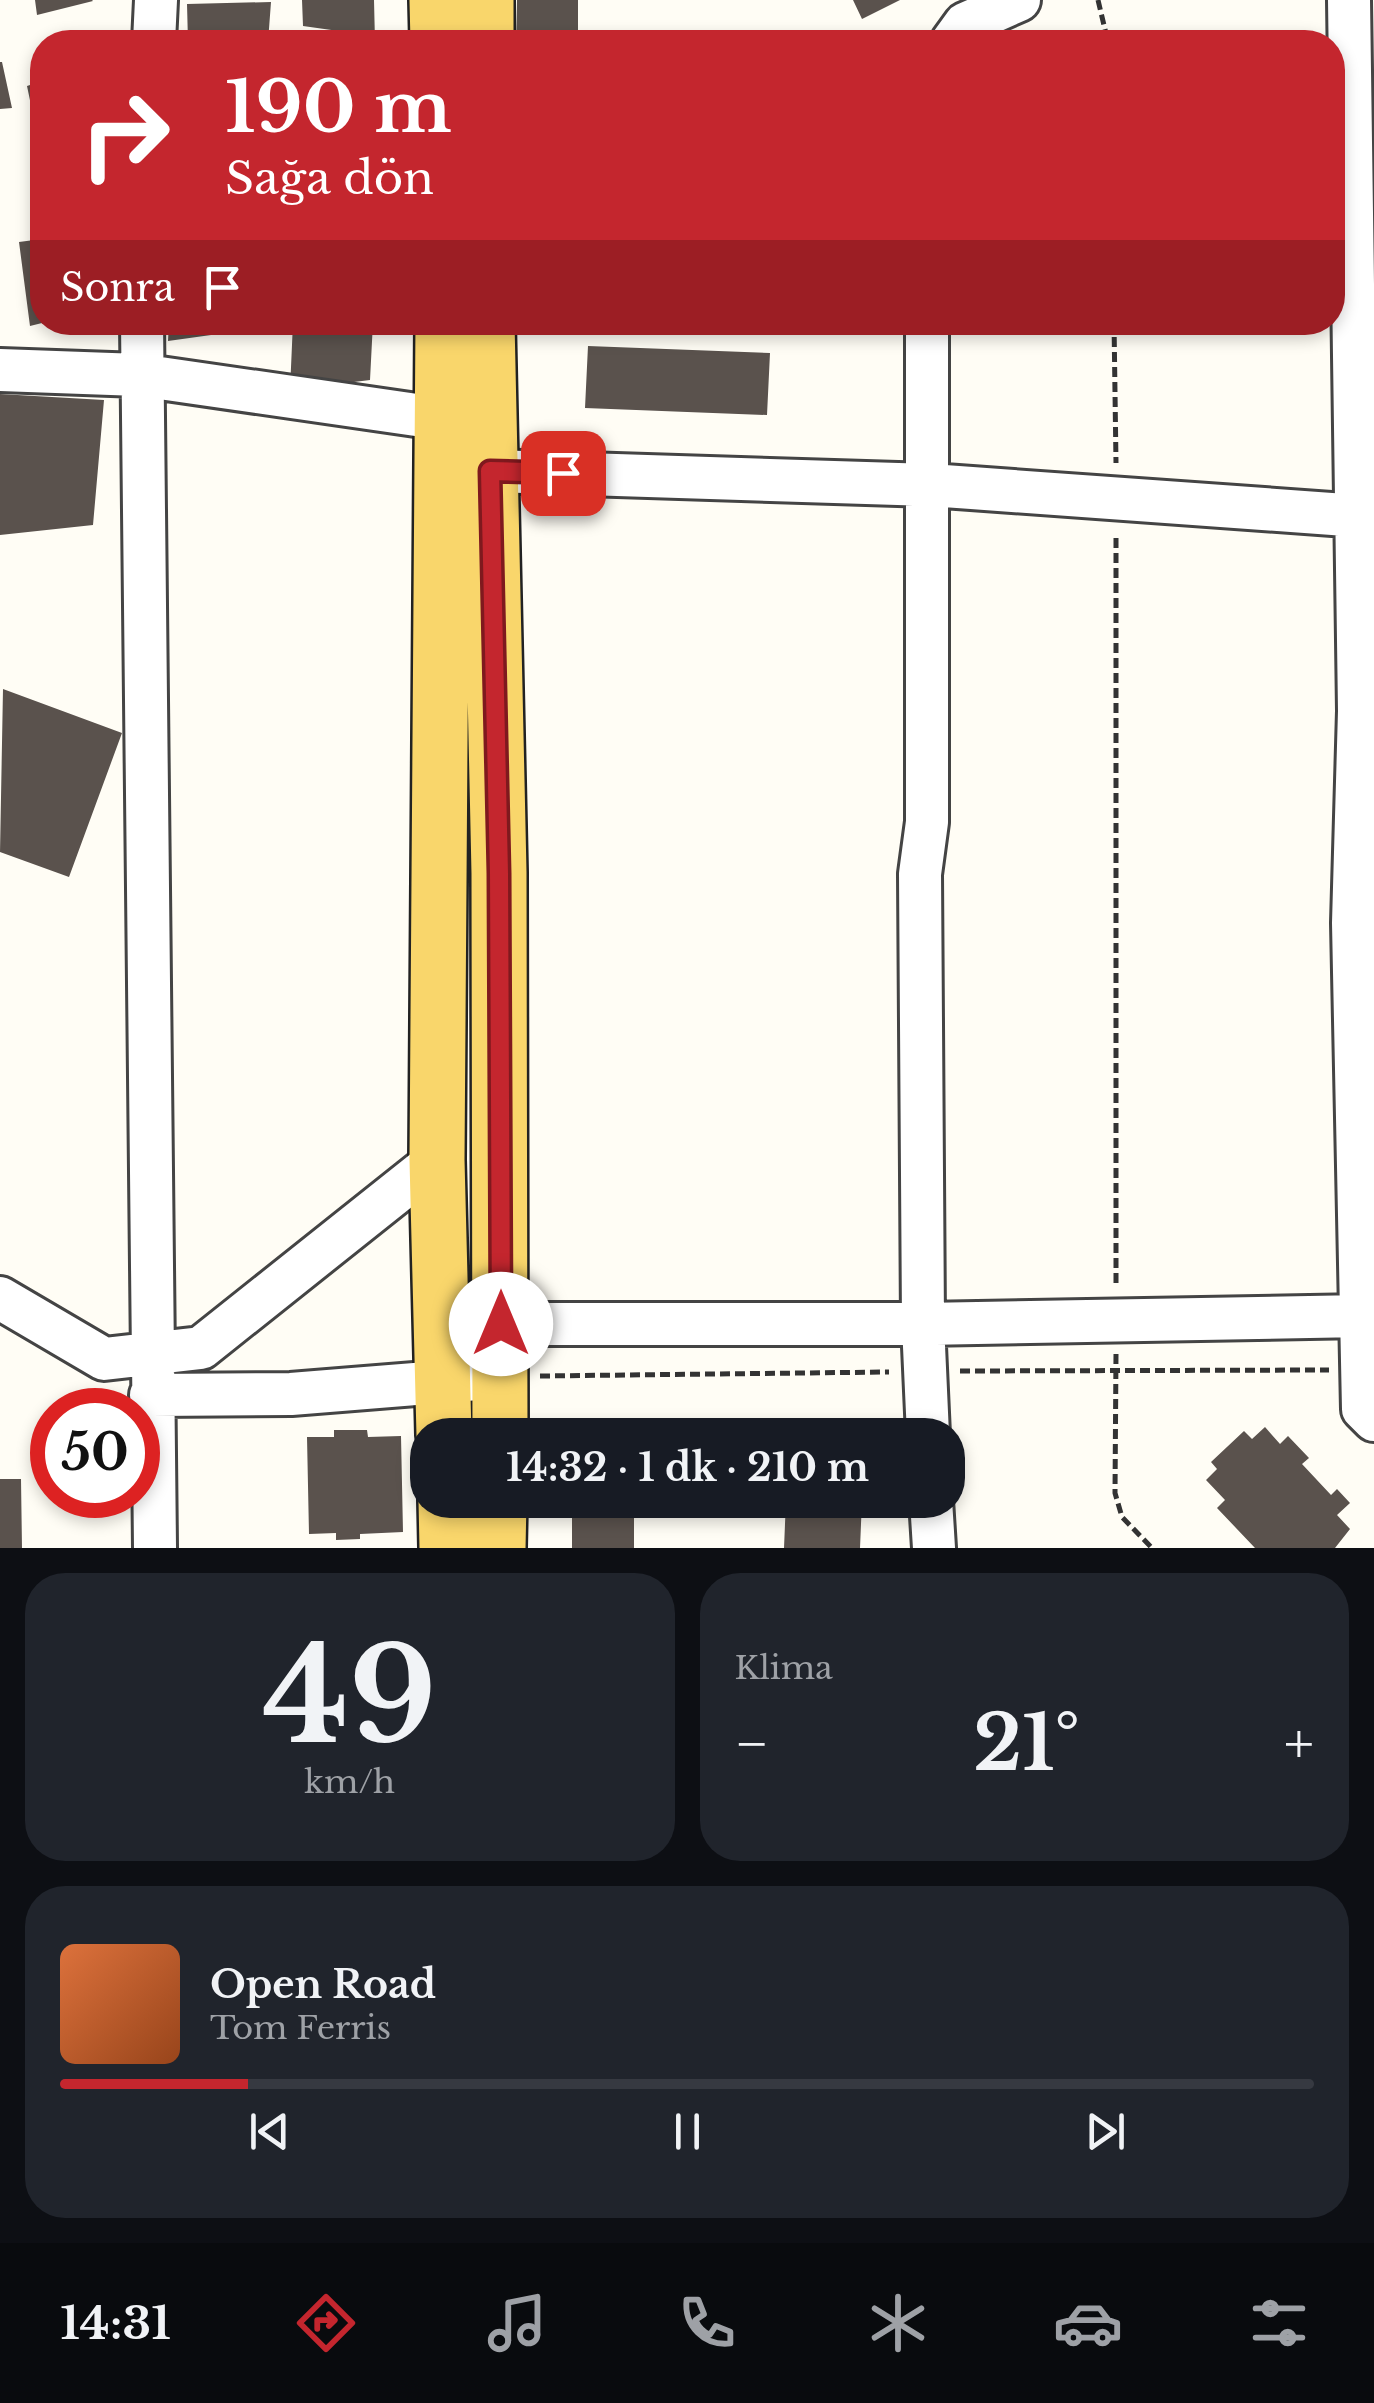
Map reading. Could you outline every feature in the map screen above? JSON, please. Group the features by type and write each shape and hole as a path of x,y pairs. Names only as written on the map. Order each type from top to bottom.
{"main road":[{"path":"437,0 438,30"},
{"path":"486,0 486,30"},
{"path":"443,335 437,1160 444,1418"},
{"path":"487,335 499,873 500,1418"},
{"path":"446,1518 447,1548"},
{"path":"498,1548 499,1518"}],"street":[{"path":"155,30 156,0"},
{"path":"961,30 966,24 1020,0"},
{"path":"1349,0 1366,516 1363,1408 1374,1420"},
{"path":"142,335 151,1388"},
{"path":"927,335 930,485 926,822 920,874 927,1418"},
{"path":"0,370 140,375 444,419"},
{"path":"490,471 930,485 1366,516"},
{"path":"0,1298 104,1359 200,1348 437,1160"},
{"path":"160,1395 291,1394 443,1378 502,1350 923,1324 1362,1316"},
{"path":"441,1319 502,1350"},
{"path":"154,1518 155,1548"},
{"path":"933,1518 934,1548"}],"path":[{"path":"1098,0 1105,30"},
{"path":"1114,335 1114,1493 1122,1516 1152,1548"}],"building":[{"path":"35,0 92,0 93,1 37,15"},
{"path":"302,0 374,0 375,30 303,26"},
{"path":"517,0 578,0 578,30 516,30"},
{"path":"853,0 900,0 862,19"},
{"path":"271,2 269,30 188,30 187,4"},
{"path":"2,62 12,108 0,109"},
{"path":"30,241 30,326 19,242"},
{"path":"168,335 211,335 168,341"},
{"path":"292,335 372,335 370,380 290,390"},
{"path":"588,346 770,353 767,415 585,408"},
{"path":"0,394 104,400 93,525 0,535"},
{"path":"3,689 122,733 69,877 0,852"},
{"path":"1265,1427 1280,1444 1288,1436 1309,1458 1302,1464 1331,1495 1337,1489 1350,1503 1337,1515 1350,1529 1335,1548 1255,1548 1217,1508 1225,1500 1206,1480 1217,1469 1211,1462 1244,1431 1252,1439"},
{"path":"334,1430 367,1430 368,1437 401,1436 403,1532 360,1534 360,1539 336,1540 336,1533 309,1534 307,1437 334,1437"},
{"path":"0,1479 21,1479 22,1548 0,1548"},
{"path":"572,1518 634,1518 634,1548 572,1548"},
{"path":"785,1518 861,1518 860,1548 784,1548"}],"route":[{"path":"501,1324 499,873 490,471 563,473"}]}
